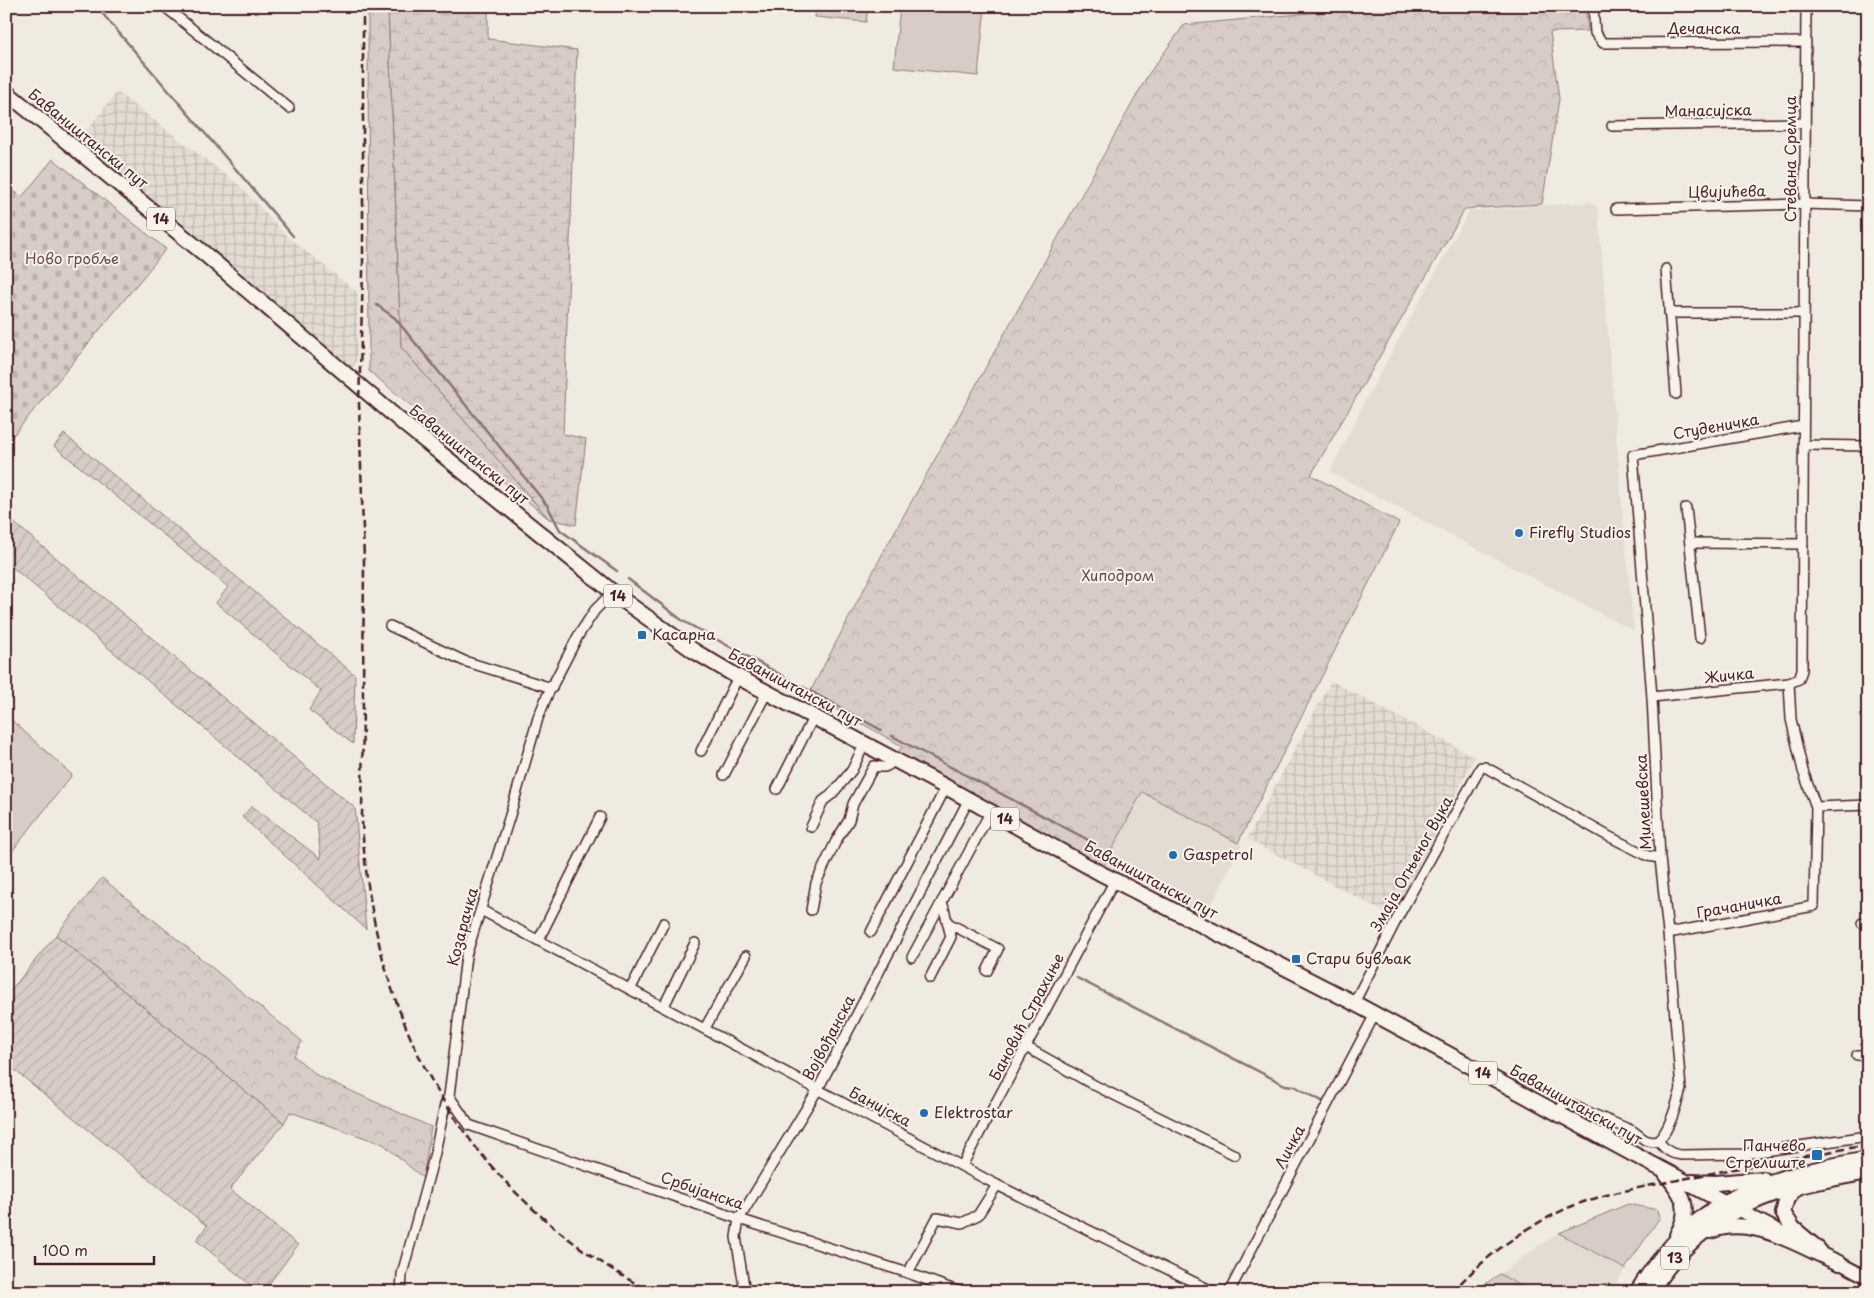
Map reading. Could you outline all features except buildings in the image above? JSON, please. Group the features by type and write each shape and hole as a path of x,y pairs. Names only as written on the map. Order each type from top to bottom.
{"main road":[{"name":"Баваништански пут","path":"6,92 206,255 403,423 614,592 694,651 738,677 865,743 1115,880 1375,1014 1663,1170"},
{"name":"13","path":"1637,1292 1648,1274 1675,1240 1704,1215 1725,1202 1756,1186 1780,1178 1868,1159"},
{"name":"14","path":"1663,1170 1737,1209"},
{"path":"1663,1170 1682,1195 1686,1205 1684,1224 1675,1240"},
{"name":"13","path":"1651,1292 1675,1259 1690,1244 1711,1226 1737,1209 1799,1186 1868,1172"},
{"path":"1686,1182 1716,1183 1780,1178"},
{"path":"1799,1186 1787,1198 1783,1213 1793,1228 1833,1260"},
{"path":"1690,1244 1700,1236 1713,1230 1726,1226 1740,1225 1764,1230 1833,1260"}],"street":[{"path":"164,6 289,108"},
{"name":"Дечанска","path":"1593,6 1595,33 1603,43 1805,42"},
{"name":"Стевана Сремца","path":"1788,683 1798,679 1802,670 1806,6"},
{"name":"Манасијска","path":"1612,126 1805,122"},
{"name":"Цвијићева","path":"1616,209 1804,204 1868,206"},
{"path":"1666,269 1676,394"},
{"path":"1669,313 1804,313"},
{"name":"Студеничка","path":"1632,456 1804,426"},
{"path":"1803,445 1868,446"},
{"name":"Милешевска","path":"1632,456 1652,697 1660,858 1681,1089 1677,1104 1658,1141"},
{"path":"1686,508 1700,638"},
{"path":"1690,543 1803,544"},
{"name":"Козарачка","path":"401,1292 402,1274 434,1157 445,1105 449,1096 466,956 538,718 578,636 595,610 614,592"},
{"path":"390,626 464,661 552,688"},
{"path":"701,751 738,677"},
{"path":"1788,683 1791,719 1803,771 1816,807 1868,805"},
{"name":"Жичка","path":"1652,697 1788,683"},
{"path":"724,775 766,692"},
{"path":"776,790 814,716"},
{"path":"811,827 823,801 831,796 852,770 865,743"},
{"path":"811,910 816,883 836,841 849,820 853,804 874,766 883,768 890,765 894,759"},
{"name":"Змаја Огњеног Вука","path":"1354,1003 1399,915 1481,767 1485,767 1608,836 1648,856 1660,858"},
{"path":"871,932 946,787"},
{"name":"Војвођанска","path":"746,1292 736,1237 739,1218 818,1090 969,799"},
{"name":"Грачаничка","path":"1668,932 1814,906 1816,807"},
{"path":"912,958 991,811"},
{"path":"539,939 600,817"},
{"name":"Бановић Страхиње","path":"962,1166 1115,880"},
{"path":"930,978 951,937 942,901"},
{"name":"Банијска","path":"481,910 631,988 997,1185 1214,1292"},
{"path":"631,988 664,923"},
{"path":"948,923 998,949 987,971"},
{"path":"664,1006 696,943"},
{"path":"705,1028 746,956"},
{"name":"Личка","path":"1229,1292 1375,1014"},
{"path":"1026,1047 1126,1101 1235,1155"},
{"path":"1857,1055 1868,1055"},
{"name":"Србијанска","path":"449,1096 469,1126 960,1292"},
{"path":"1558,1113 1563,1105 1568,1104 1633,1131 1645,1140 1658,1141 1672,1154 1682,1155 1744,1154 1868,1136"},
{"path":"908,1273 937,1218 962,1223 978,1214 997,1185"},
{"path":"1737,1209 1868,1278"}],"shaded area":[{"path":"117,92 239,185 287,236 358,293 357,359 352,370 78,141"},
{"path":"1590,202 1598,208 1634,631 1330,472 1364,403 1469,211"},
{"path":"1331,681 1475,757 1392,916 1247,839"},
{"name":"Gaspetrol","path":"1142,792 1242,844 1203,920 1103,866"},
{"path":"1559,1233 1625,1269 1611,1292 1531,1292 1500,1274"}],"green space":[{"path":"368,6 388,6 401,347 549,519 369,371"},
{"path":"388,6 488,6 488,39 577,50 563,434 586,439 576,525 549,519 401,347"},
{"path":"816,6 868,6 866,22 815,17"},
{"path":"900,6 985,6 978,76 894,67"},
{"name":"Хиподром","path":"1384,6 1585,6 1588,31 1550,32 1559,99 1542,204 1465,209 1311,475 1399,523 1238,843 1142,792 1100,873 894,759 902,746 809,694 884,551 1148,75 1184,25"},
{"name":"Ново гробље","path":"53,159 166,249 6,444 6,185 22,197"},
{"path":"64,434 355,675 353,744 309,710 321,691 216,603 228,587 54,446"},
{"path":"6,516 355,808 366,929 242,817 252,806 321,859 317,823 6,562"},
{"path":"6,715 72,775 6,859"},
{"path":"102,878 302,1041 294,1056 318,1076 431,1127 423,1178 383,1144 290,1112 284,1123 56,935"},
{"path":"56,935 284,1123 230,1189 298,1245 263,1292 259,1292 196,1240 207,1226 6,1063 6,996"},
{"path":"1628,1204 1658,1210 1660,1217 1625,1269 1559,1233"},
{"path":"1500,1274 1531,1292 1473,1292"}],"waterway":[{"path":"96,6 293,236"},
{"path":"377,305 395,318 547,505 560,530 617,571"},
{"path":"628,579 683,621 881,730"},
{"path":"892,736 1096,844"},
{"path":"1077,978 1285,1085 1294,1086 1322,1101"}],"railway":[{"path":"363,6 363,273 359,403 364,561 362,821 370,897 386,968 409,1035 441,1097 481,1154 530,1206 586,1252 651,1292"},
{"path":"1452,1292 1489,1257 1516,1236 1561,1211 1586,1201 1689,1178 1868,1145"}],"place":[{"name":"Firefly Studios","path":"1519,533"},
{"name":"Касарна","path":"642,635"},
{"name":"Gaspetrol","path":"1173,855"},
{"name":"Стари бувљак","path":"1296,959"},
{"name":"Elektrostar","path":"924,1113"},
{"name":"Панчево Стрелиште","path":"1817,1155"}]}
